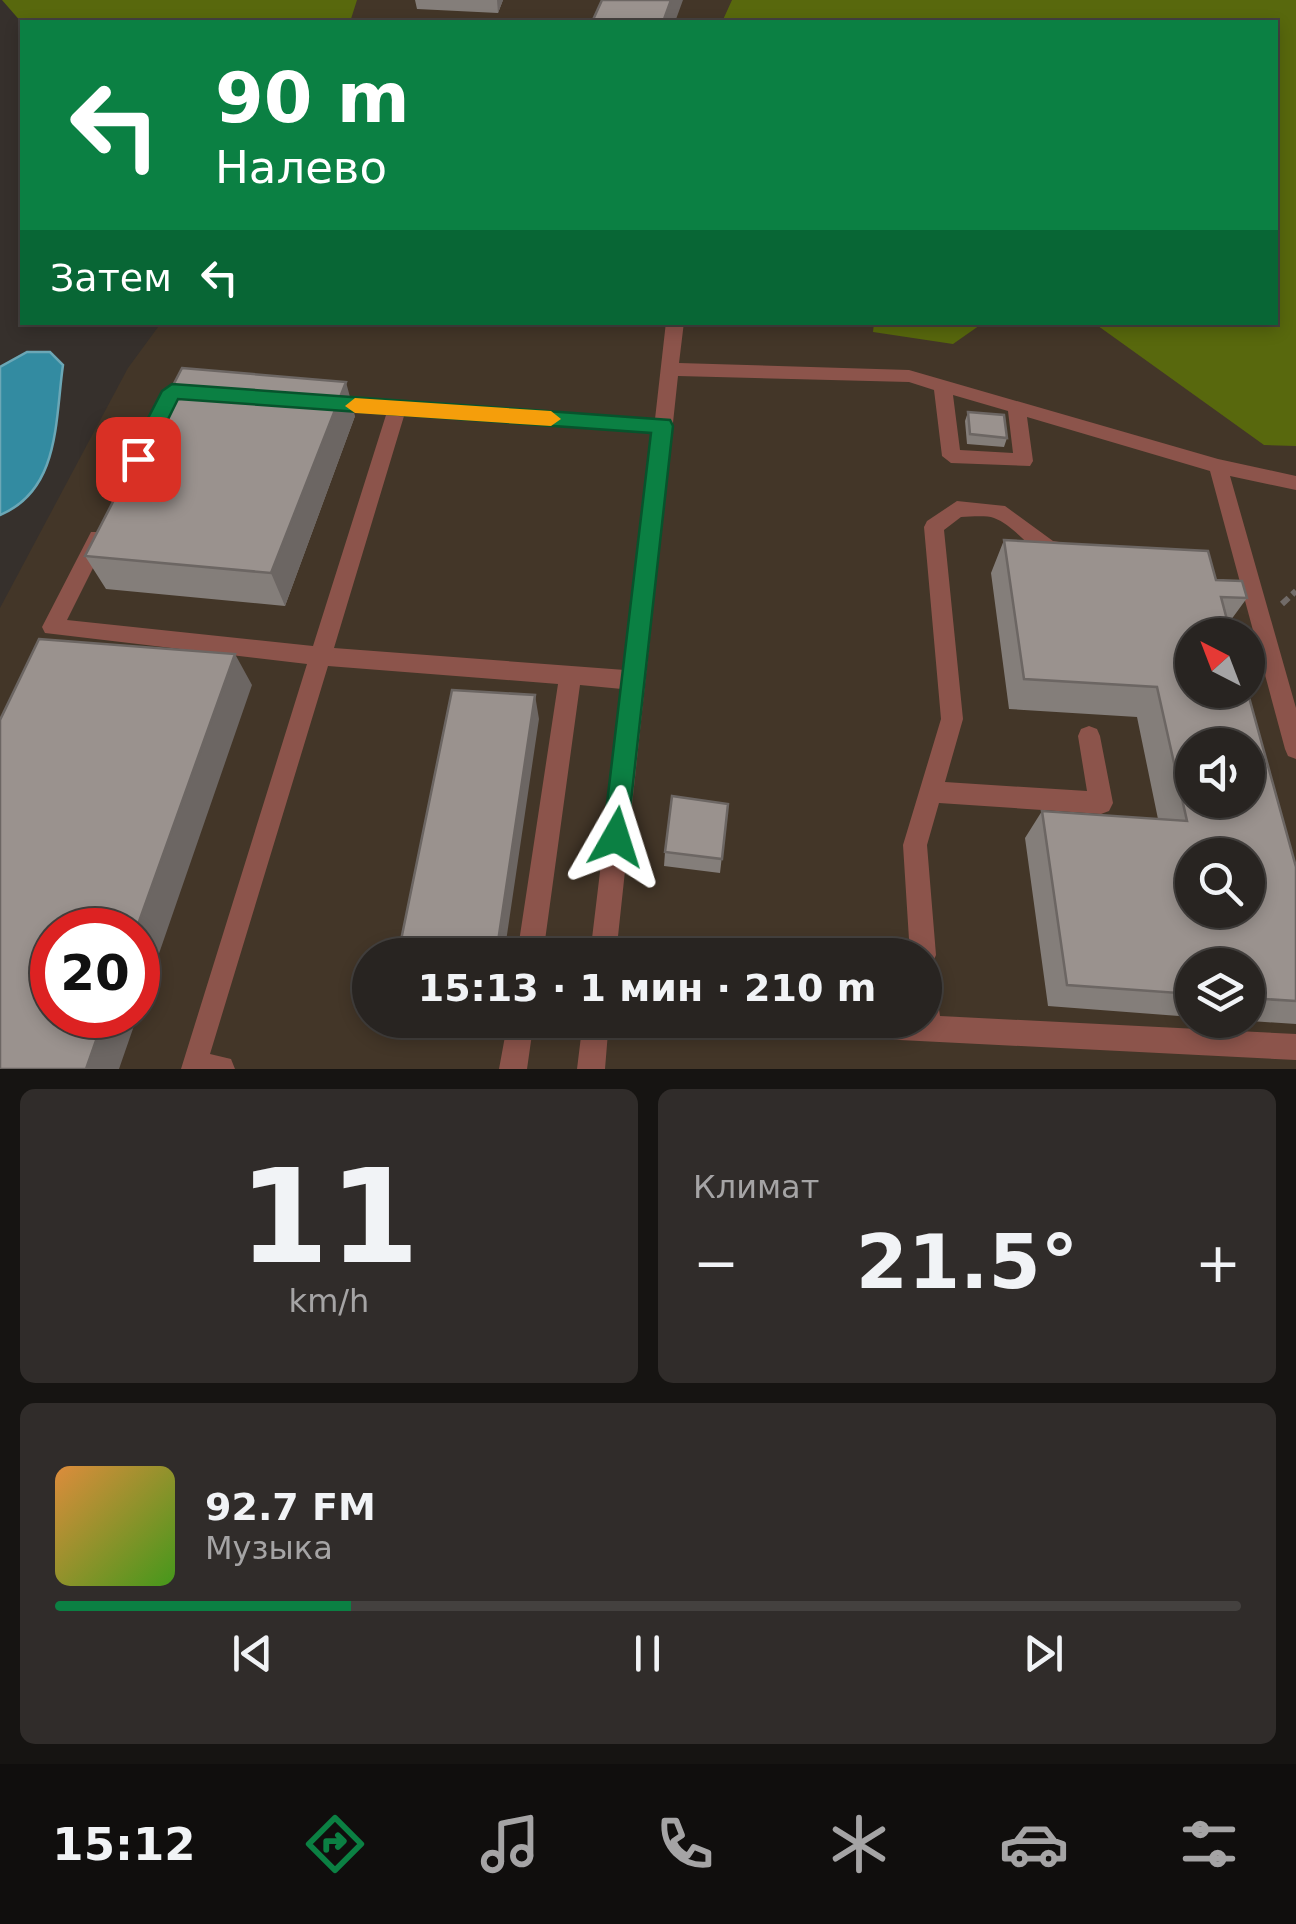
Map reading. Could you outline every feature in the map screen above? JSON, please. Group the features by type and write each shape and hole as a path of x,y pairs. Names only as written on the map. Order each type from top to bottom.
{"lane":[{"path":"605,938 675,325"},
{"path":"668,369 909,376 1218,466 1296,483"},
{"path":"943,386 950,456 1023,461 1017,408"},
{"path":"303,402 662,426"},
{"path":"202,1068 320,656 396,409"},
{"path":"1218,466 1296,749"},
{"path":"922,938 915,845 952,719 934,527 957,509 998,512 1049,549 1084,551"},
{"path":"104,526 49,635 634,680"},
{"path":"532,938 570,675"},
{"path":"931,792 1101,803 1090,736"},
{"path":"942,1029 1296,1047"},
{"path":"514,1069 518,1038"},
{"path":"590,1069 594,1038"}],"shaded area":[{"path":"311,0 1296,0 1296,1069 0,1069 0,608 128,368 160,325 1278,325 1278,20 297,20"}],"green space":[{"path":"2,0 357,0 351,20 20,21"},
{"path":"732,0 1296,0 1296,446 1264,445 1097,325 1278,325 1278,20 723,20"},
{"path":"874,325 980,325 953,344 873,332"}],"water":[{"path":"27,352 50,352 63,365 55,430 51,452 34,489 20,504 0,515 0,367"}],"building":[{"path":"602,0 671,0 664,20 593,20"},
{"path":"182,368 346,382 271,573 85,556"},
{"path":"968,412 1004,415 1007,438 970,434"},
{"path":"1004,540 1208,551 1216,580 1242,581 1247,598 1221,597 1227,618 1175,618 1175,708 1252,708 1258,728 1175,728 1175,767 1157,687 1024,679"},
{"path":"39,639 235,654 144,908 30,908 30,1038 97,1038 86,1069 0,1069 0,720"},
{"path":"452,690 535,695 499,938 401,938"},
{"path":"1265,755 1296,867 1296,1001 1265,999 1265,948 1175,948 1175,993 1067,985 1042,811 1187,821 1186,818 1265,818"},
{"path":"672,796 728,804 722,859 665,852"}],"slow traffic":[{"path":"355,406 551,419"}],"route":[{"path":"138,459 172,391 662,426 616,837"}]}
